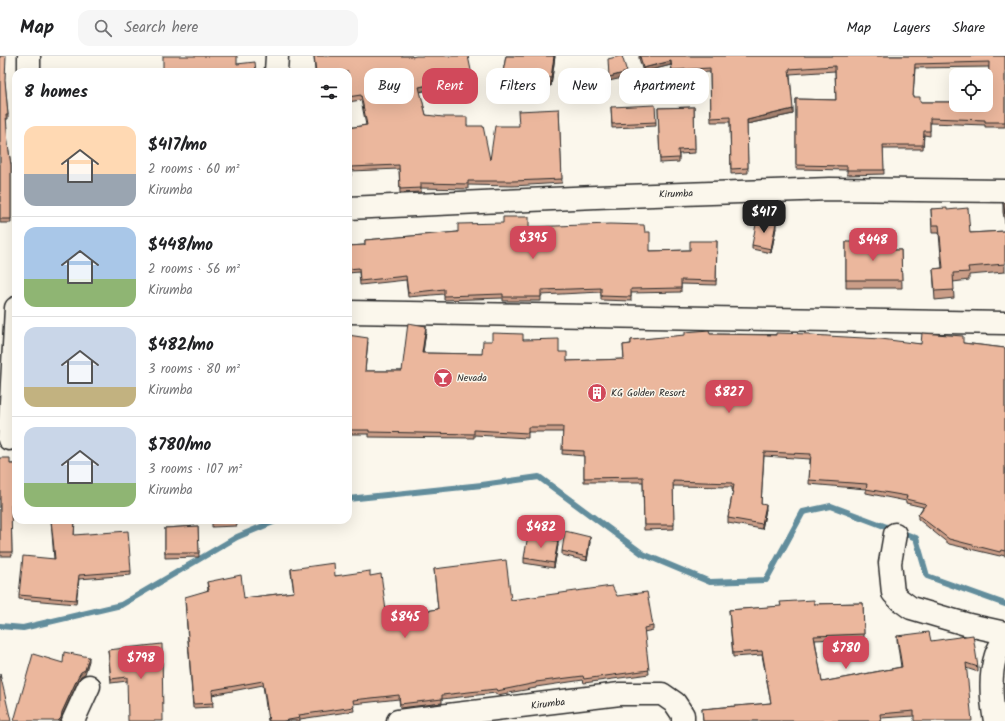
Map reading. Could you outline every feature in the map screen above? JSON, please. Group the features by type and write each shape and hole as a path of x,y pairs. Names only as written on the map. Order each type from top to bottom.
{"street":[{"path":"29,56 29,68"},
{"path":"276,68 277,56"},
{"name":"Kirumba","path":"352,208 830,189 1005,191"},
{"path":"352,312 1005,323"},
{"path":"8,439 12,374"},
{"path":"895,534 890,563 893,594 911,608 969,625 1005,633"},
{"path":"995,721 991,698 992,668 1005,637"},
{"path":"73,721 89,686"},
{"name":"Kirumba","path":"398,721 574,701 620,694 662,694 675,703 683,715 684,721"}],"building":[{"path":"0,56 6,56 5,80 8,115 6,115 11,165 11,219 0,219"},
{"path":"163,56 237,56 237,64 255,62 256,68 163,68"},
{"path":"314,56 468,56 471,68 422,68 422,86 419,87 422,104 426,115 467,117 467,126 483,126 490,160 495,126 519,126 518,111 559,109 562,179 468,181 468,184 421,183 421,188 400,189 399,165 352,167 352,127 367,125 361,95 352,96 352,68 316,68"},
{"path":"506,56 554,56 551,78 550,68 504,68"},
{"path":"622,56 626,68 619,68 619,74 611,76 611,68 608,68 608,59"},
{"path":"640,56 1005,56 1005,122 930,118 930,131 924,131 923,145 883,145 884,170 847,170 847,166 796,165 796,99 836,100 835,66 789,69 793,109 747,120 748,168 731,169 730,117 711,118 710,68 672,68 671,61 643,68"},
{"path":"655,105 656,122 612,124 611,107"},
{"path":"694,107 695,149 678,150 679,158 660,159 658,108"},
{"path":"1003,203 1005,203 1005,214"},
{"path":"947,208 947,210 968,208 970,233 1005,231 1005,264 968,267 969,272 953,273 954,290 935,291 933,269 943,268 939,225 932,225 931,209"},
{"path":"503,217 529,217 529,227 610,224 644,225 645,232 650,232 650,251 690,250 690,241 717,241 716,281 681,280 681,288 631,289 631,297 601,296 601,288 541,290 541,297 503,297 503,294 444,296 444,289 408,293 406,276 360,281 359,268 352,269 352,246 365,245 365,240 458,232 458,224 503,223"},
{"path":"757,219 776,223 771,249 752,245"},
{"path":"846,242 888,242 889,250 901,250 902,280 846,280"},
{"path":"408,323 426,326 422,353 482,354 483,341 492,341 492,333 523,334 523,340 559,339 559,352 567,352 567,361 624,359 623,345 631,344 631,340 685,335 685,332 709,330 710,334 810,334 881,339 921,344 922,333 963,336 963,343 1005,348 1005,551 1001,550 1000,552 949,539 918,515 926,504 906,499 907,496 866,489 867,484 809,480 811,454 764,452 761,504 766,505 762,524 728,518 734,485 732,485 732,483 673,481 674,525 644,525 643,477 584,478 584,451 562,450 563,427 528,427 528,433 474,430 474,434 369,432 369,430 352,430 352,336 368,338 365,371 402,371"},
{"path":"0,458 10,458 10,464 12,464 12,552 0,552"},
{"path":"51,524 75,524 74,535 128,531 131,571 79,575 76,600 19,595 23,556 55,559"},
{"path":"198,526 199,553 165,553 165,528"},
{"path":"565,531 590,537 587,557 562,551"},
{"path":"528,535 558,541 554,563 524,558"},
{"path":"506,560 511,600 612,586 617,596 647,592 653,626 644,628 649,670 584,679 583,676 536,682 497,691 496,689 442,695 442,699 400,704 399,695 353,700 354,707 299,715 300,718 283,721 269,721 263,681 212,690 213,703 193,704 185,597 209,590 207,582 241,575 244,598 294,592 291,569 334,563 335,576 370,571 370,576 381,574 387,618 438,609 434,569"},
{"path":"814,600 814,604 863,603 864,634 814,636 822,682 902,667 897,636 929,632 931,641 973,635 978,667 966,663 972,721 914,721 914,711 880,714 881,721 703,721 702,709 771,703 762,651 733,653 729,610 781,606 780,602"},
{"path":"162,644 163,721 128,721 127,677 111,679 108,650"},
{"path":"64,652 89,657 85,670 81,672 78,677 62,712 61,718 58,721 14,721 33,654 63,663"},
{"path":"0,674 11,721 0,721"}],"waterway":[{"path":"352,499 482,485 539,477 643,554 710,582 766,580 803,512 831,506 916,538 927,576 1005,604"},
{"path":"0,626 23,628 121,605 237,537 268,524"}],"place":[{"name":"Nevada","path":"443,378"},
{"name":"KG Golden Resort","path":"597,393"}]}
